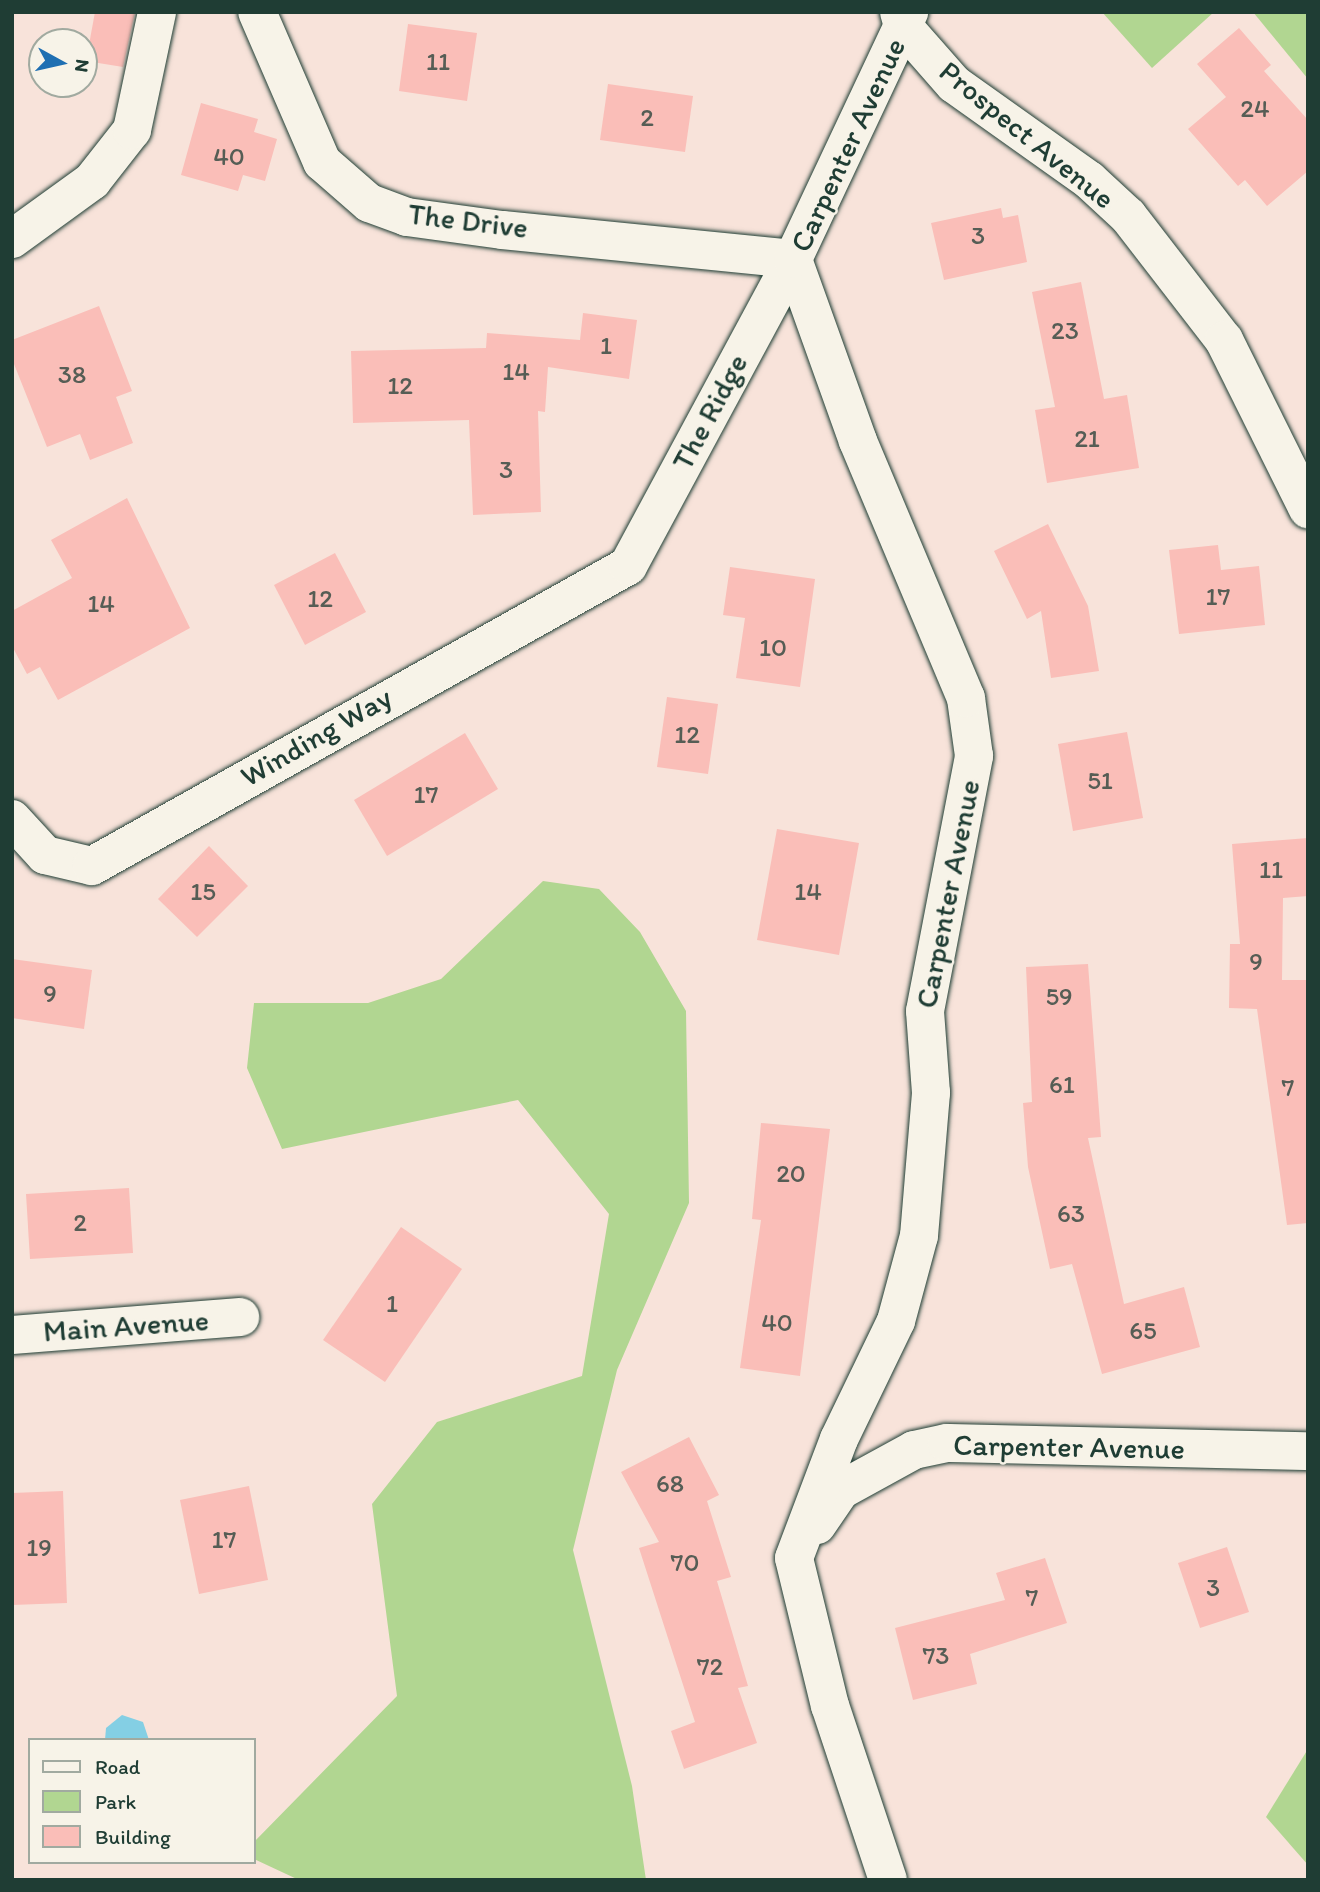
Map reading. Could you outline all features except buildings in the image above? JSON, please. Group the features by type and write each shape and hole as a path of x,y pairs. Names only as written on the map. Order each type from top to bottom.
{"street":[{"path":"12,239 92,181 132,130 157,12"},
{"name":"The Drive","path":"257,12 322,162 369,203 407,217 502,230 793,259"},
{"name":"Carpenter Avenue","path":"794,1558 839,1439 896,1321 919,1236 931,1093 925,1011 974,756 966,698 858,441 793,259 903,17"},
{"name":"Prospect Avenue","path":"903,17 954,84 1128,216 1224,340 1308,509"},
{"name":"The Ridge","path":"628,566 793,259"},
{"name":"Winding Way","path":"12,820 45,855 92,866 628,566"},
{"name":"Main Avenue","path":"12,1335 240,1317"},
{"name":"Carpenter Avenue","path":"794,1558 841,1490 914,1450 947,1443 1308,1451"},
{"path":"794,1558 830,1706 888,1880"}],"green space":[{"path":"1102,12 1214,12 1152,68"},
{"path":"1253,12 1308,12 1308,79"},
{"path":"543,881 599,889 640,932 686,1011 689,1203 617,1370 573,1550 632,1786 646,1880 299,1880 256,1860 256,1840 397,1696 372,1504 437,1422 582,1376 609,1214 518,1100 282,1149 247,1068 254,1003 368,1003 441,979"},
{"path":"1308,1749 1308,1865 1266,1817"}],"water":[{"path":"122,1715 143,1722 148,1738 105,1738 106,1728"}]}
